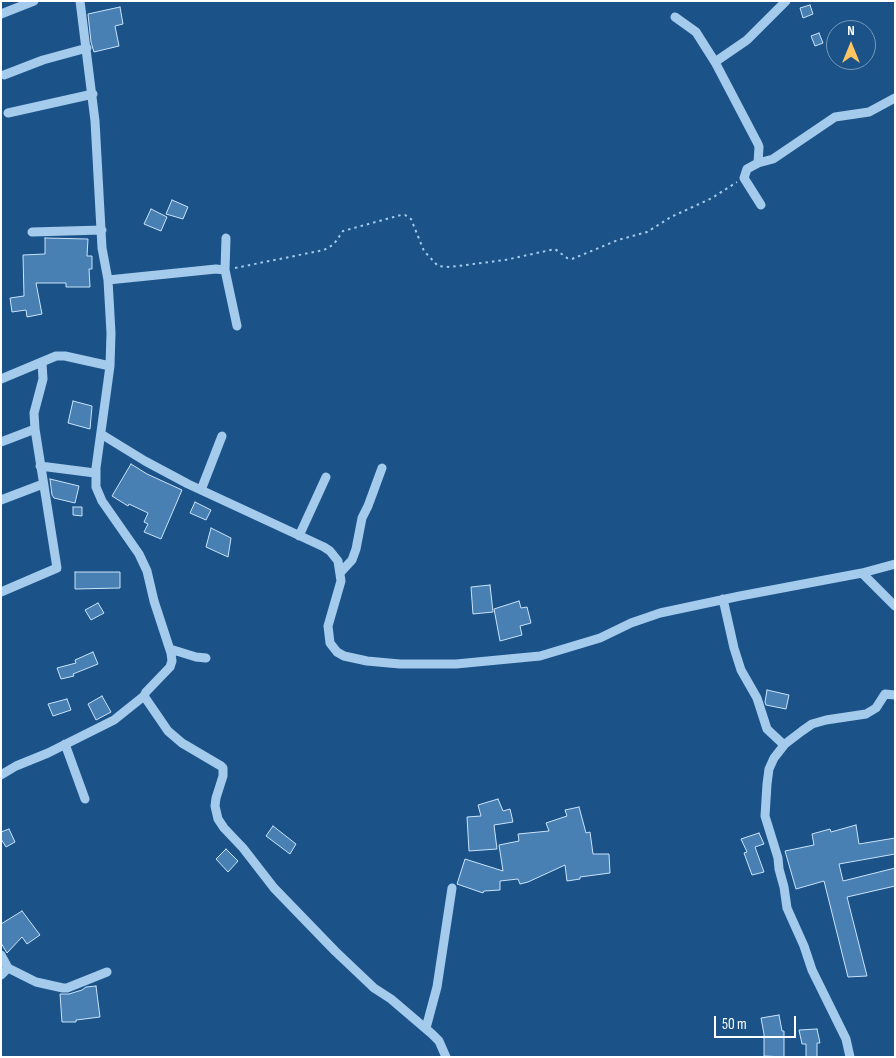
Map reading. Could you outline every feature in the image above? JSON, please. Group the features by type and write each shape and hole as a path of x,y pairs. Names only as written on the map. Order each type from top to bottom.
{"street":[{"path":"1,14 34,1"},
{"path":"1,775 16,766 114,720 144,696 172,664 170,649 139,554 102,501 96,487 95,473 110,366 111,333 108,280 104,264 93,94 80,1"},
{"path":"715,62 747,40 786,1"},
{"path":"675,17 696,32 715,62 758,144 758,164"},
{"path":"4,75 43,60 87,48"},
{"path":"8,113 93,94"},
{"path":"761,205 744,178 747,169 773,159 835,118 869,112 895,98"},
{"path":"32,232 102,230"},
{"path":"226,238 225,270 237,326"},
{"path":"108,280 216,269 225,270"},
{"path":"1,379 42,363 49,358 60,356 110,366"},
{"path":"1,592 56,568 35,429 34,413 44,379 42,363"},
{"path":"1,442 35,429"},
{"path":"101,434 145,461 201,490 330,551 338,561 341,581 339,591 334,600 328,634 333,648 344,656 367,661 400,664 456,664 540,656 600,638 660,613 862,573 895,564"},
{"path":"201,490 222,436"},
{"path":"40,466 95,473"},
{"path":"340,573 352,560 362,518 382,468"},
{"path":"300,536 326,477"},
{"path":"1,500 43,484"},
{"path":"862,573 895,606"},
{"path":"723,599 741,670 757,698 767,729 784,745"},
{"path":"170,649 206,658"},
{"path":"850,1057 846,1039 812,970 804,946 787,908 778,858 765,816 769,769 774,758 784,745 812,724 866,714 876,708 884,695 895,695"},
{"path":"144,696 168,731 182,743 223,768 223,776 215,806 218,820 274,888 374,988 391,999 426,1028 439,1041 446,1057"},
{"path":"65,744 85,799"},
{"path":"426,1028 437,987 452,888"},
{"path":"1,955 8,968 36,982 62,988 68,988 107,972"},
{"path":"1,975 8,968"}],"path":[{"path":"225,270 324,250 334,244 343,231 401,215 409,216 424,251 438,266 450,267 505,260 555,249 566,258 572,259 621,238 647,232 671,217 712,198 744,178"}],"building":[{"path":"810,5 813,14 803,18 800,8"},
{"path":"120,7 123,24 115,26 119,46 94,52 88,14"},
{"path":"819,33 823,43 815,46 811,36"},
{"path":"172,200 188,207 183,219 166,214"},
{"path":"151,209 167,217 161,231 144,224"},
{"path":"45,238 88,239 87,256 92,256 92,269 89,269 90,287 66,287 66,283 36,283 42,314 27,317 26,310 12,312 10,298 24,296 23,255 45,254"},
{"path":"73,401 92,406 90,429 68,423"},
{"path":"131,464 147,474 182,490 161,539 144,532 148,524 144,522 148,513 129,504 128,506 112,496"},
{"path":"50,479 79,486 75,503 54,498"},
{"path":"195,502 211,510 206,520 190,513"},
{"path":"73,507 82,507 82,516 73,515"},
{"path":"211,528 231,538 228,557 206,547"},
{"path":"75,572 120,572 120,588 75,589"},
{"path":"490,585 493,612 473,614 471,587"},
{"path":"519,601 521,608 527,607 531,623 520,626 522,635 500,641 494,609"},
{"path":"98,603 104,613 91,620 85,610"},
{"path":"93,652 98,664 73,674 74,676 61,679 57,668 76,663 75,660"},
{"path":"767,690 789,695 786,709 766,705"},
{"path":"102,696 111,712 96,720 88,704"},
{"path":"67,699 71,710 53,716 48,704"},
{"path":"498,799 503,811 510,809 513,822 494,825 497,849 469,851 467,817 481,816 478,805"},
{"path":"579,807 586,833 590,832 593,854 609,854 610,873 580,877 580,879 567,881 565,865 520,884 518,879 500,881 500,890 484,891 483,893 457,884 465,859 503,871 499,845 519,841 518,834 549,831 546,823 567,816 565,810"},
{"path":"856,825 859,844 895,838 895,854 839,864 843,881 895,868 895,886 847,897 867,976 848,977 824,881 796,889 785,851 814,845 812,834 830,829 831,832"},
{"path":"273,826 296,844 290,854 266,836"},
{"path":"9,829 15,842 6,847 1,839 1,832"},
{"path":"759,833 764,844 755,847 764,872 752,875 744,853 747,852 741,839"},
{"path":"226,849 238,861 228,872 216,859"},
{"path":"22,911 40,935 27,944 22,937 7,953 1,943 1,924"},
{"path":"96,986 100,1017 76,1020 76,1022 62,1022 60,994 69,994 86,987"},
{"path":"779,1015 782,1031 784,1031 784,1057 764,1056 764,1034 761,1018"},
{"path":"817,1029 820,1043 817,1043 817,1057 806,1057 806,1044 802,1044 799,1030"}]}
